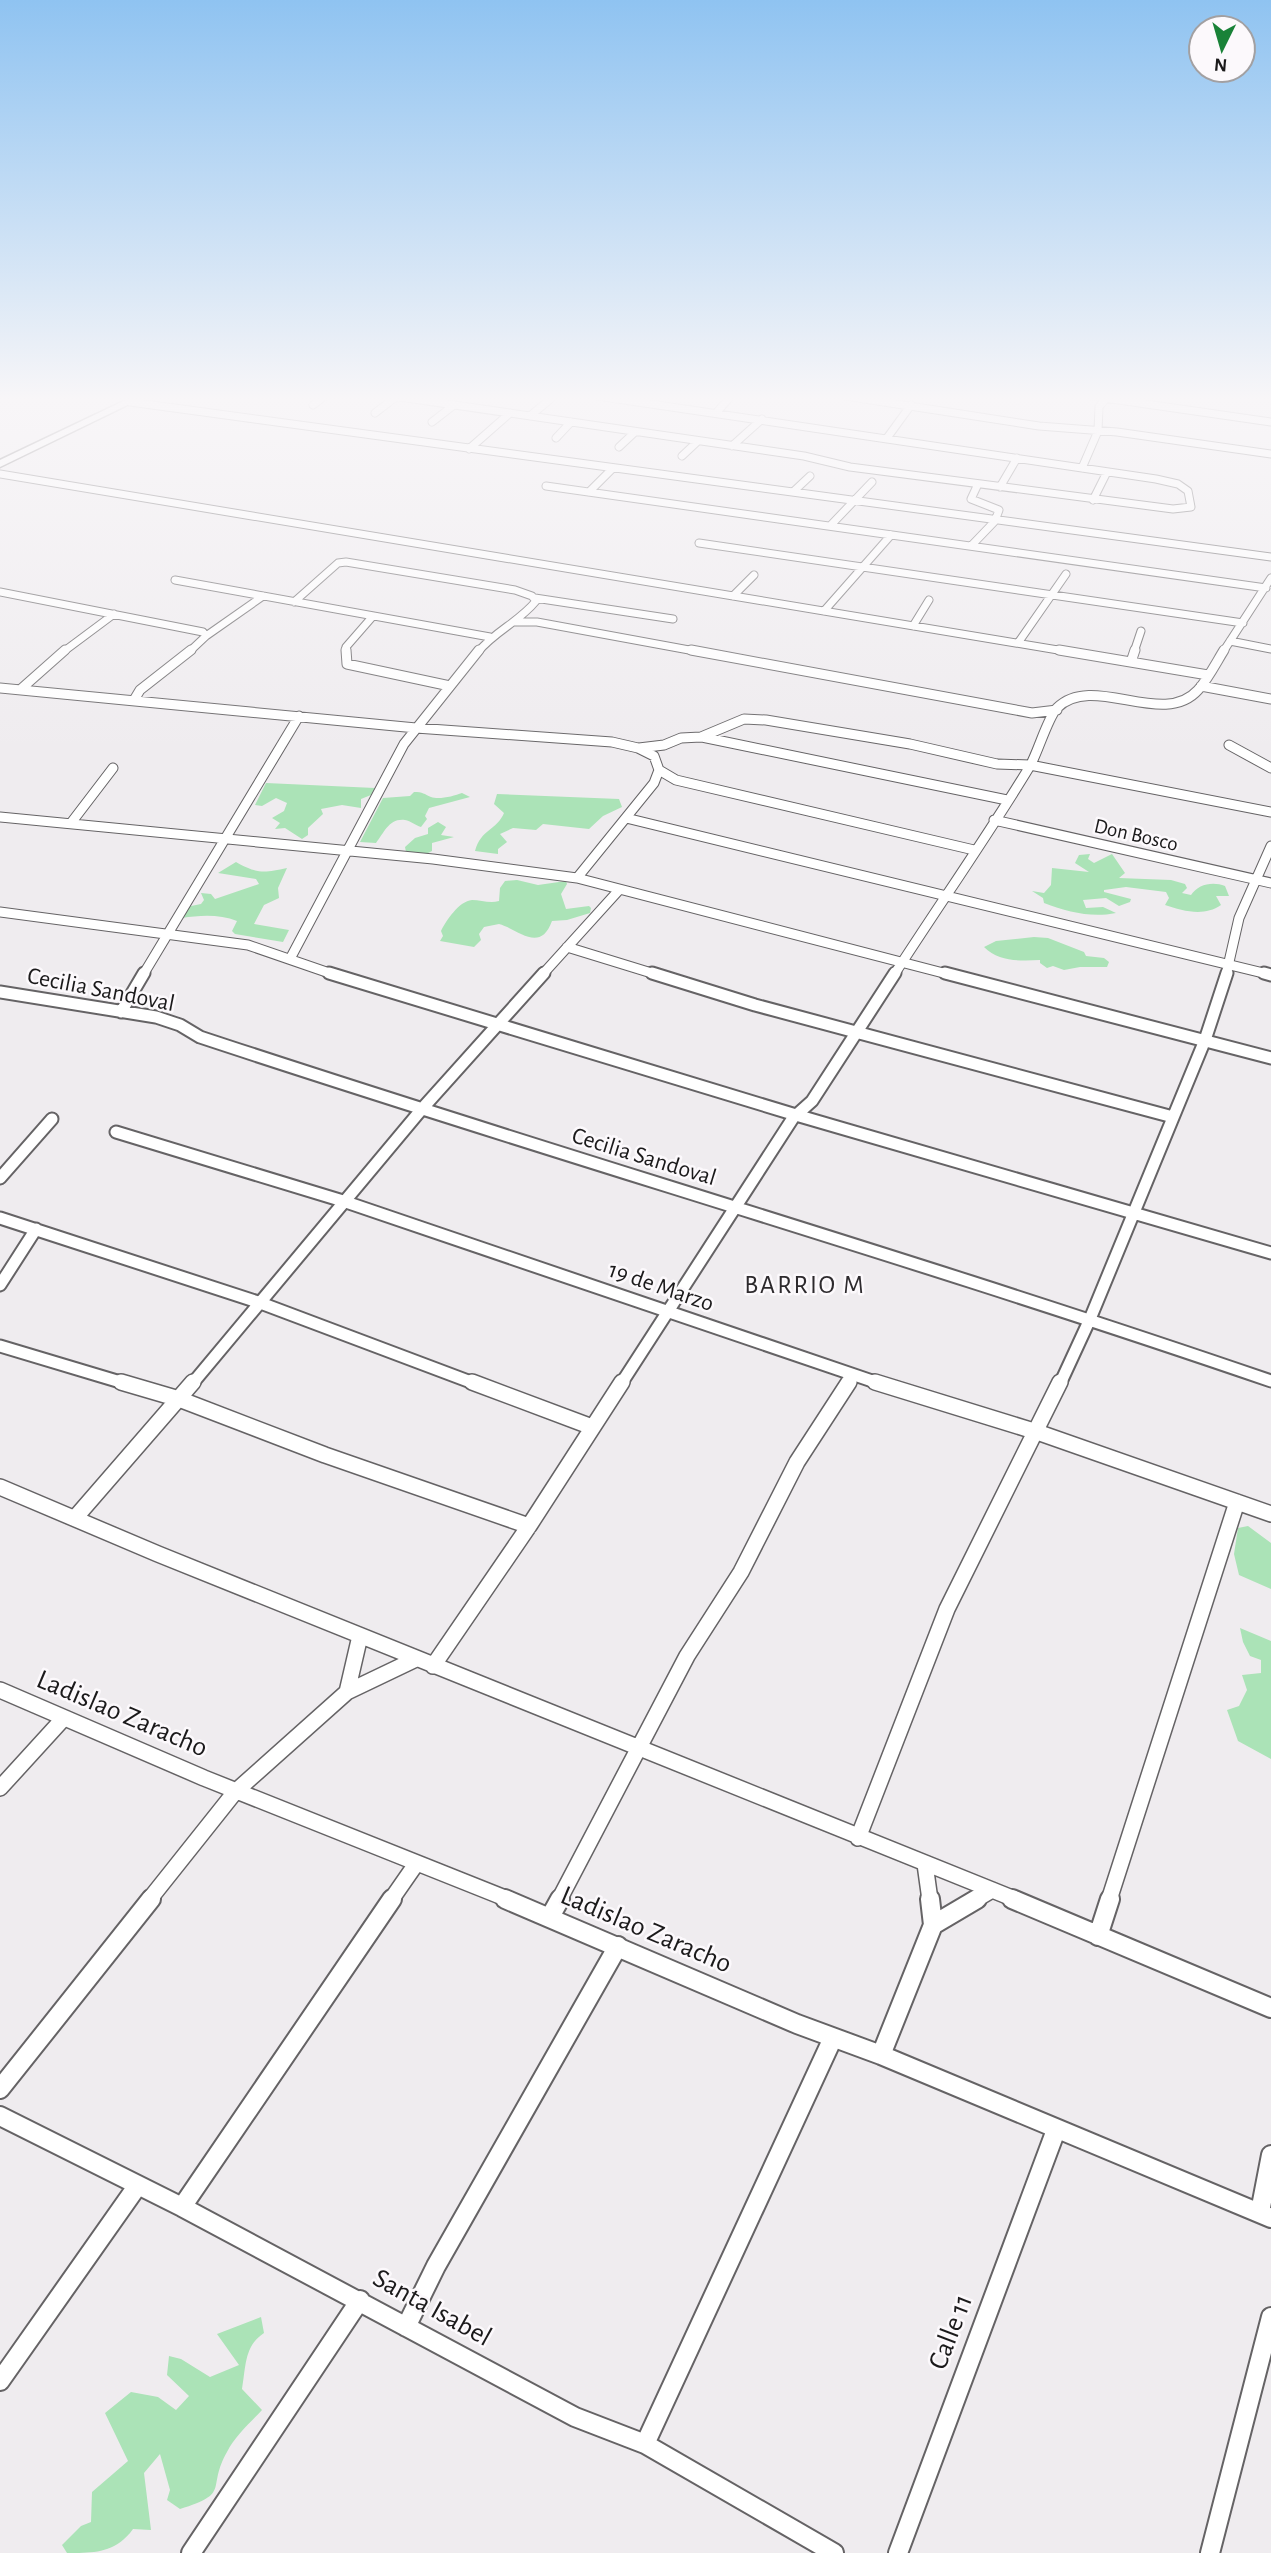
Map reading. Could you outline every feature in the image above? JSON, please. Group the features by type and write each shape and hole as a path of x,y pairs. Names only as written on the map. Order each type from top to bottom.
{"street":[{"path":"247,515 1208,675"},
{"path":"433,1666 528,1526 796,1115 812,1101 1030,765 1056,710 1072,698 1086,695 1149,705 1179,703 1189,698 1201,686 1269,583 971,546 753,515"},
{"path":"830,526 840,515"},
{"path":"949,515 1271,557"},
{"path":"971,546 995,522 997,515"},
{"path":"824,611 891,535"},
{"path":"699,543 1243,623"},
{"path":"294,602 342,562 515,590 535,598 673,619"},
{"path":"1018,643 1066,574"},
{"path":"733,596 754,575"},
{"path":"175,580 490,637"},
{"path":"0,592 203,632 206,636"},
{"path":"134,700 140,690 206,636 263,596"},
{"path":"290,959 404,744 490,637 525,615 535,604 535,598"},
{"path":"913,626 929,600"},
{"path":"1258,600 1271,602"},
{"path":"21,690 48,663 114,614"},
{"path":"525,615 537,622"},
{"path":"373,616 346,647 347,664 450,687"},
{"path":"515,622 537,622 1032,713 1056,710"},
{"path":"1131,662 1141,631"},
{"path":"1233,638 1271,640"},
{"path":"1233,638 1271,649"},
{"path":"1201,686 1271,699"},
{"path":"0,688 416,728 612,742 638,748 654,756 659,771 654,783 577,878"},
{"path":"1032,713 1047,725"},
{"path":"121,1012 299,716"},
{"path":"701,737 744,719 766,720 910,744 997,764 1030,765 1271,813"},
{"path":"638,748 664,745 681,738 701,737 1007,800"},
{"path":"1229,745 1271,768"},
{"path":"71,823 113,768"},
{"path":"659,771 676,780 974,850"},
{"path":"0,817 544,872 577,878 1271,1058"},
{"path":"626,818 1271,975"},
{"name":"Don Bosco","path":"993,820 1271,883"},
{"path":"858,1838 947,1609 1037,1432 1090,1320 1205,1040 1228,966 1239,918 1271,846"},
{"path":"75,1518 179,1399 421,1110 619,890"},
{"path":"0,912 248,945 796,1115 1271,1254"},
{"path":"567,947 755,1005 1173,1117"},
{"name":"Cecilia Sandoval","path":"0,992 156,1017 200,1037 421,1110 1090,1320 1271,1381"},
{"path":"0,1178 51,1119"},
{"name":"19 de Marzo","path":"116,1132 343,1201 853,1375 1037,1432 1271,1514"},
{"path":"0,1218 258,1302 592,1427"},
{"path":"0,1285 36,1229"},
{"path":"0,1346 179,1399 325,1455 528,1526"},
{"path":"550,1917 687,1656 741,1572 797,1462 853,1375"},
{"path":"0,1487 433,1666 992,1890 1271,2008"},
{"path":"1098,1936 1237,1503"},
{"path":"347,1692 360,1636"},
{"path":"0,2089 235,1792 347,1692 416,1659"},
{"name":"Ladislao Zaracho","path":"0,1690 235,1792 550,1917 832,2040 881,2056 1265,2215"},
{"path":"0,1788 63,1719"},
{"path":"183,2207 416,1864"},
{"path":"881,2056 933,1925 925,1864"},
{"path":"933,1925 992,1890"},
{"path":"406,2328 436,2266 618,1946"},
{"path":"645,2444 832,2040"},
{"name":"Santa Isabel","path":"0,2116 183,2207 575,2417 645,2444 826,2551"},
{"name":"Calle 11","path":"898,2553 1056,2130"},
{"path":"1265,2215 1271,2155"},
{"path":"0,2381 138,2185"},
{"path":"191,2553 360,2300"},
{"path":"1210,2553 1271,2317"}],"green space":[{"path":"266,783 375,788 371,795 361,799 361,808 342,805 321,809 323,814 308,828 308,835 302,839 285,828 275,829 280,823 272,818 284,811 287,803 276,798 262,806 255,805"},
{"path":"414,792 434,798 462,793 470,797 429,808 425,816 427,819 421,827 399,820 388,827 376,843 360,842 383,798 410,796"},
{"path":"497,794 619,799 622,807 603,816 589,829 543,824 536,830 513,828 500,834 507,842 498,849 498,854 475,851 481,838 504,813 494,804"},
{"path":"438,822 446,827 441,835 454,837 432,843 432,851 424,855 406,852 405,847 415,838 428,834 428,828"},
{"path":"1090,854 1088,859 1094,863 1112,854 1125,873 1119,878 1171,880 1185,884 1187,888 1182,893 1191,895 1202,886 1220,884 1225,886 1229,896 1216,896 1221,905 1214,909 1193,912 1165,905 1169,898 1166,892 1126,887 1104,890 1131,899 1119,906 1106,898 1083,900 1086,908 1103,907 1116,913 1098,915 1044,903 1043,898 1032,891 1044,893 1051,885 1052,868 1089,872 1075,863 1079,855"},
{"path":"236,862 261,871 287,868 278,888 279,898 264,905 254,924 289,930 283,942 235,934 232,931 237,921 224,917 182,918 186,907 201,904 204,900 201,893 211,894 215,899 259,884 256,879 218,873"},
{"path":"517,880 538,885 566,881 561,894 566,909 589,906 590,913 567,920 552,921 547,931 535,938 499,924 484,927 479,934 481,940 474,947 440,941 443,927 462,904 472,900 499,901 500,888 505,881"},
{"path":"1048,938 1084,952 1086,956 1104,958 1109,962 1107,967 1064,970 1053,966 1047,968 1040,960 1003,958 984,947 996,941"},
{"path":"1248,1526 1271,1543 1271,1589 1239,1575 1234,1554 1238,1528"},
{"path":"1240,1628 1271,1641 1271,1759 1238,1741 1227,1710 1239,1706 1247,1690 1242,1675 1261,1673 1261,1660 1250,1656"},
{"path":"261,2317 264,2333 257,2338 249,2351 242,2389 262,2410 230,2446 221,2464 212,2494 180,2509 167,2500 170,2490 160,2454 144,2473 151,2530 133,2529 119,2543 104,2550 67,2553 62,2545 81,2526 91,2522 92,2492 128,2461 105,2413 131,2392 158,2397 176,2410 189,2396 167,2375 169,2356 181,2359 210,2377 239,2365 217,2334"}],"district":[{"name":"BARRIO M","path":"805,1285"}]}
